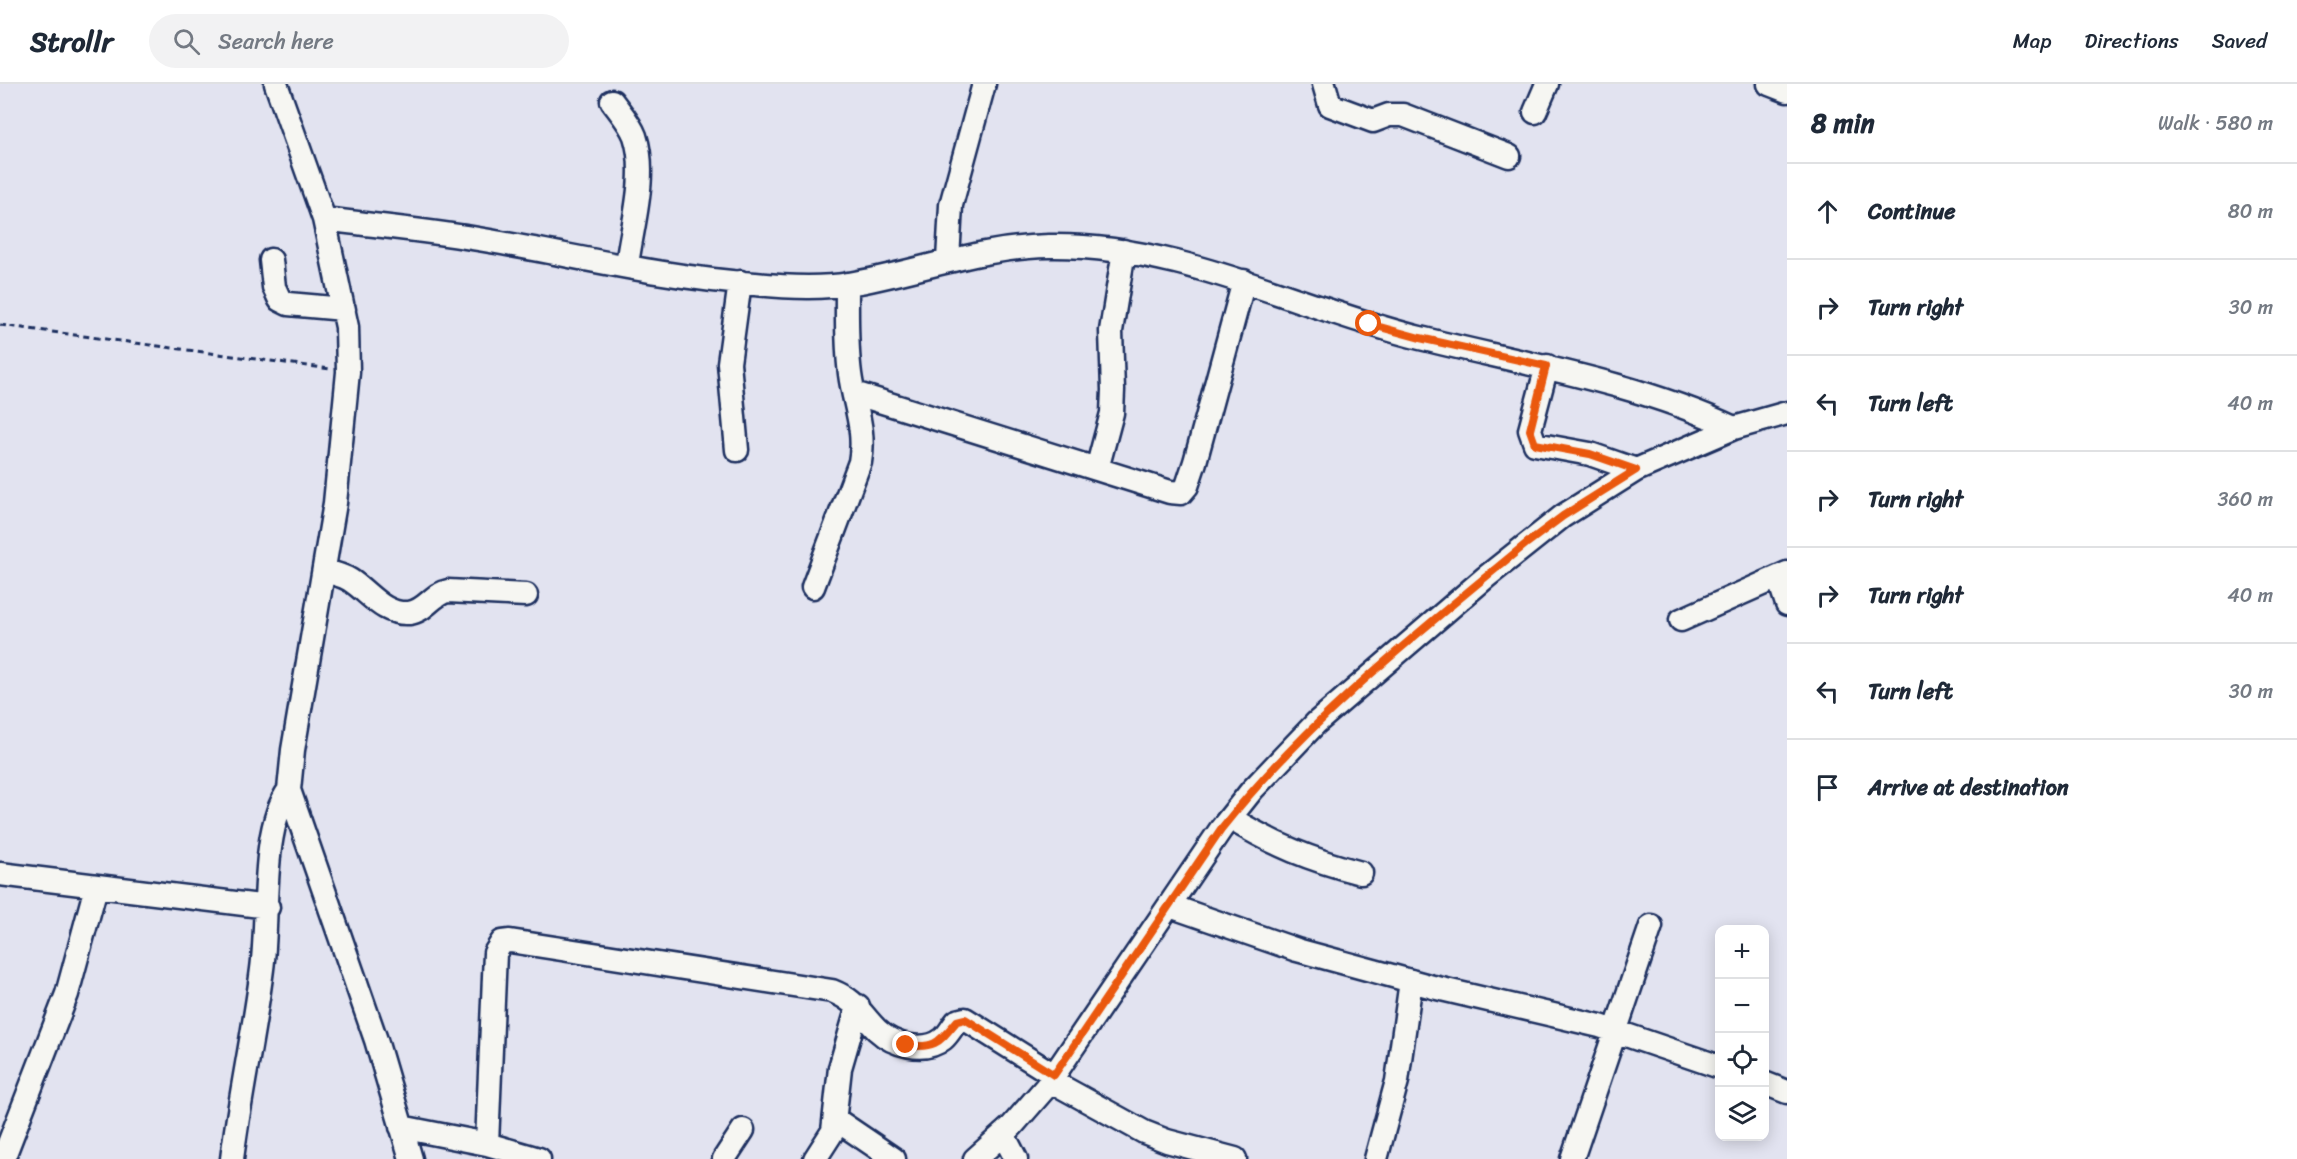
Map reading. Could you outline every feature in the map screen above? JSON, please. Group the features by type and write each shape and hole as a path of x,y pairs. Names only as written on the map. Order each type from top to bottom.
{"street":[{"path":"232,1159 263,967 269,867 276,818 280,802 289,784 324,571 338,480 348,372 344,309 324,219 276,84"},
{"path":"948,260 951,205 984,84"},
{"path":"1324,84 1330,105 1347,113 1373,122 1389,115 1403,115 1509,156"},
{"path":"1535,112 1547,84"},
{"path":"1769,84 1787,91"},
{"path":"612,101 634,134 639,151 639,171 627,265"},
{"path":"324,219 483,240 740,282 804,286 847,284 994,250 1050,246 1124,251 1181,263 1244,281 1400,333 1546,366 1705,415 1734,428"},
{"path":"1097,468 1112,413 1111,331 1124,251"},
{"path":"271,260 276,295 280,300 288,304 344,309"},
{"path":"854,393 1170,492 1185,490 1244,281"},
{"path":"737,450 729,363 740,282"},
{"path":"813,587 860,462 864,443 847,343 847,284"},
{"path":"1546,366 1530,430 1535,444 1590,454 1636,470"},
{"path":"975,1159 1003,1134 1052,1078 1230,818 1251,790 1309,730 1527,543 1563,516 1636,470 1734,428 1787,413"},
{"path":"324,571 350,579 384,607 395,612 421,610 442,592 448,591 526,595"},
{"path":"1681,620 1783,575 1787,604"},
{"path":"289,784 376,1040 411,1159"},
{"path":"1230,818 1270,843 1318,862 1361,873"},
{"path":"0,874 268,907"},
{"path":"3,1159 67,994 96,887"},
{"path":"1170,906 1297,950 1411,981 1614,1029 1715,1066"},
{"path":"1572,1159 1614,1029 1651,926"},
{"path":"487,1144 495,953 502,942 519,942 821,990 849,998 878,1030 906,1045 921,1047 940,1041 957,1021 965,1019 1052,1078 1144,1132 1235,1159"},
{"path":"1376,1159 1397,1081 1411,981"},
{"path":"815,1159 833,1131 840,1068 858,1006"},
{"path":"1769,1085 1787,1092"},
{"path":"835,1119 894,1159"},
{"path":"401,1127 487,1144 540,1159"},
{"path":"724,1159 743,1130"},
{"path":"1003,1134 1016,1159"}],"path":[{"path":"0,325 348,372"}],"route":[{"path":"906,1045 921,1047 932,1045 947,1035 957,1021 965,1019 1054,1075 1221,829 1251,790 1301,737 1527,543 1563,516 1636,470 1607,458 1535,444 1530,430 1546,366 1420,338 1369,324"}]}
